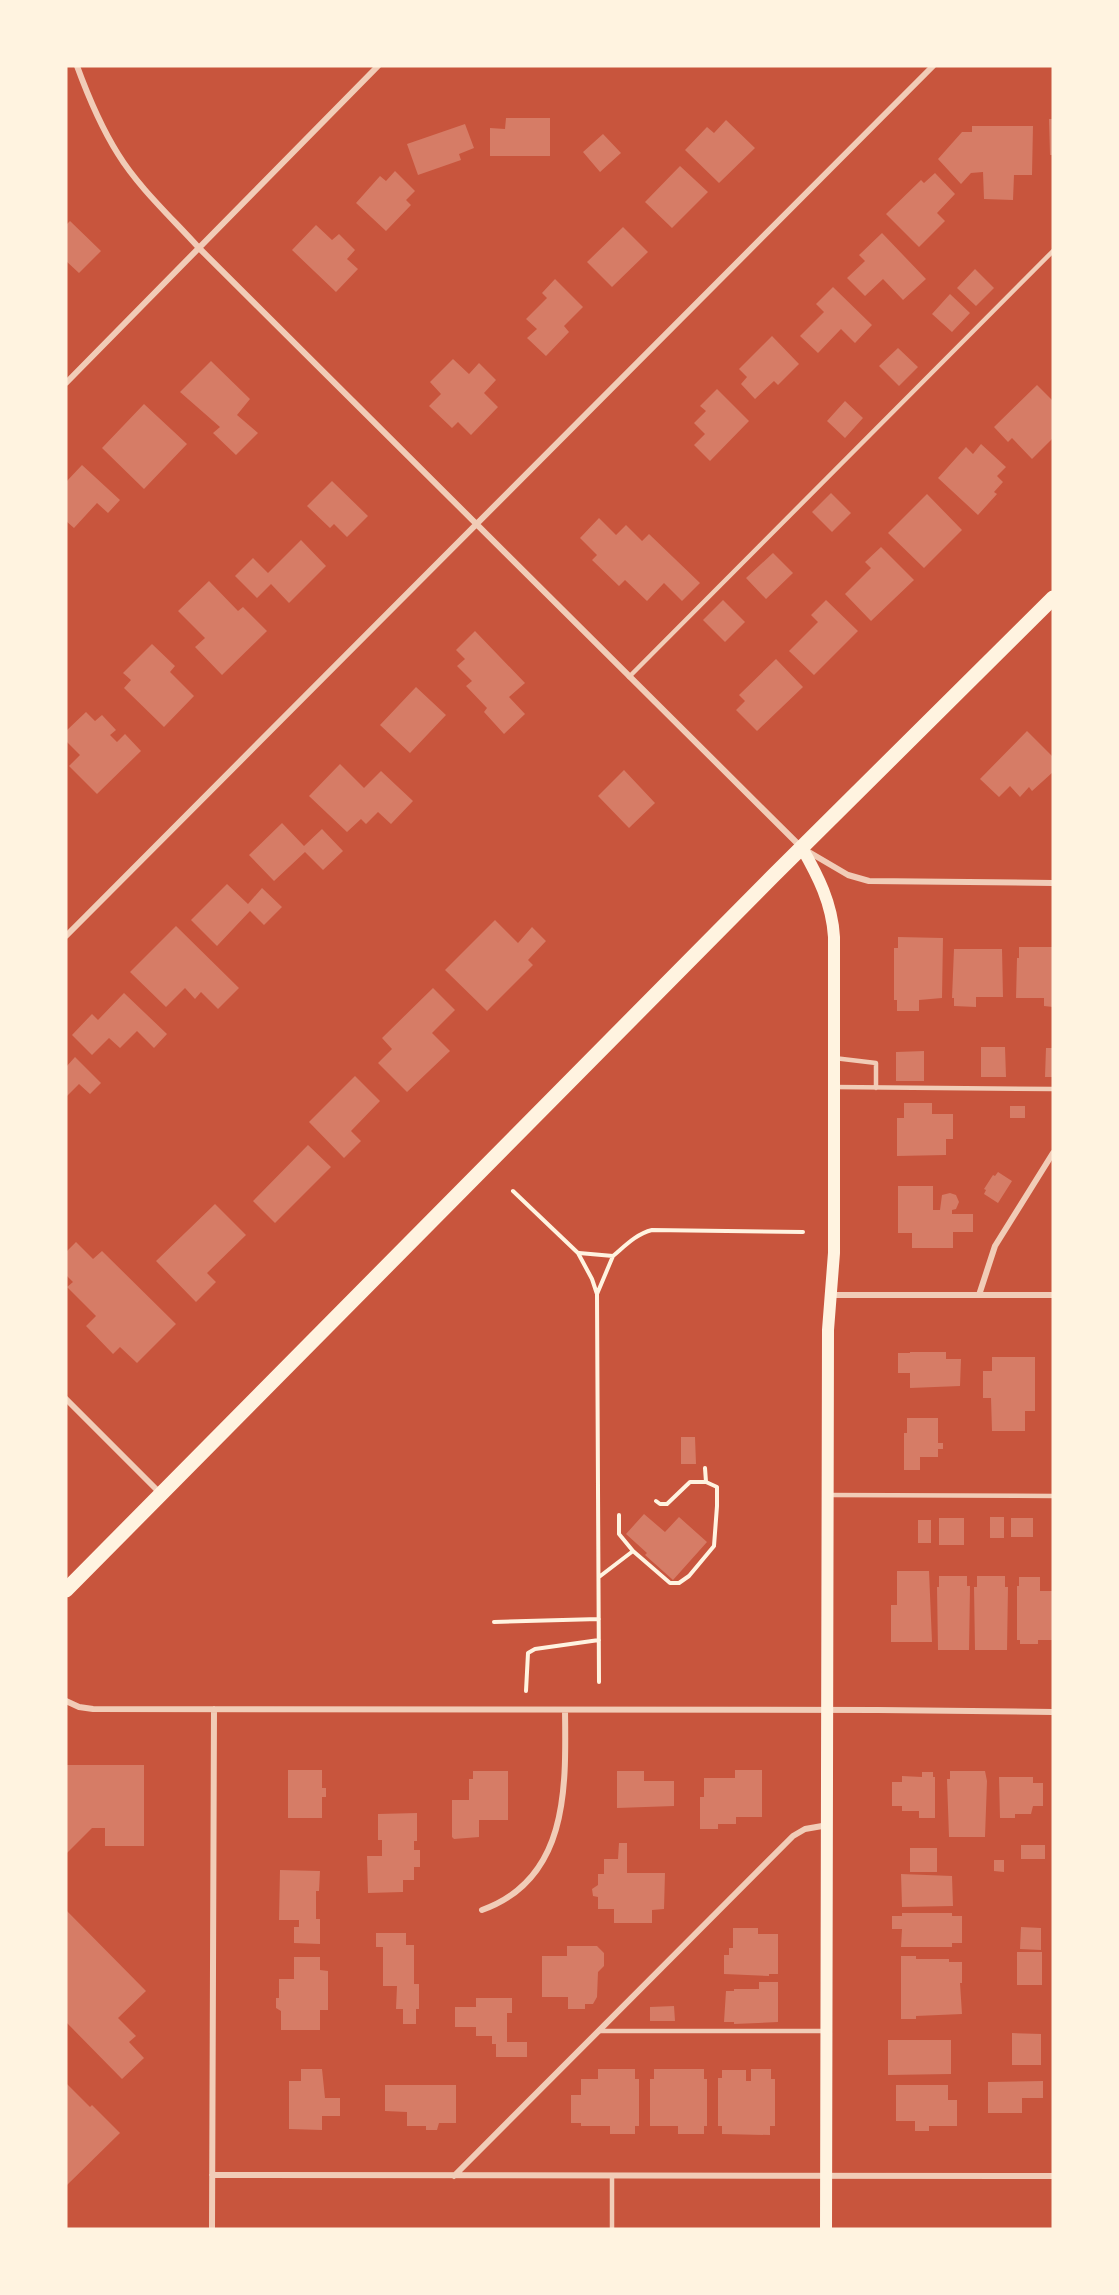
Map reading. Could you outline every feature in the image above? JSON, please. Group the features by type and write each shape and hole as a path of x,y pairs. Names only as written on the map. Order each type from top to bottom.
{"main road":[{"path":"66,1590 1053,598"},
{"path":"802,848 821,882 832,919 834,1253 828,1330 826,2229"}],"street":[{"path":"77,66 117,153 130,172 199,248 802,848 849,875 869,881 1053,883"},
{"path":"66,383 378,66"},
{"path":"66,936 933,66"},
{"path":"979,1295 995,1246 1053,1153"},
{"path":"831,1295 1053,1295"},
{"path":"66,1399 162,1494"},
{"path":"66,1701 79,1707 93,1709 1053,1712"},
{"path":"212,2229 214,1709"},
{"path":"482,1910 499,1904 514,1894 536,1874 549,1850 562,1796 565,1710"},
{"path":"454,2176 793,1836 805,1829 828,1825"},
{"path":"212,2175 1053,2176"}],"lane":[{"path":"629,677 1053,251"},
{"path":"834,1058 876,1063 876,1088"},
{"path":"834,1087 1053,1089"},
{"path":"828,1495 1053,1496"},
{"path":"599,2031 827,2031"},
{"path":"612,2176 612,2229"}],"path":[{"path":"513,1191 578,1253 597,1294 599,1682"},
{"path":"597,1294 613,1256 642,1232 652,1230 803,1232"},
{"path":"578,1253 613,1256"},
{"path":"705,1468 706,1482"},
{"path":"619,1515 619,1534 633,1551 670,1583 679,1583 689,1576 714,1546 717,1487 706,1482 690,1482 667,1504 660,1504 656,1501"},
{"path":"599,1578 633,1551"},
{"path":"494,1622 599,1619"},
{"path":"526,1691 528,1653 535,1649 599,1640"}],"building":[{"path":"506,118 550,118 550,156 490,156 490,128 505,129"},
{"path":"1049,119 1053,119 1053,155 1050,155"},
{"path":"726,120 755,148 719,183 685,150 707,127 714,133"},
{"path":"465,124 474,148 459,154 461,160 418,175 407,144"},
{"path":"972,126 1033,126 1032,175 1014,175 1013,200 984,199 983,172 971,173 961,184 938,159 962,132 972,132"},
{"path":"603,134 621,153 600,172 583,152"},
{"path":"680,166 708,192 672,228 645,202"},
{"path":"395,171 415,191 406,200 411,205 386,231 356,203 380,176 386,181"},
{"path":"935,173 955,194 937,213 945,221 919,247 886,214 921,180 924,183"},
{"path":"70,221 101,251 79,273 66,261 66,225"},
{"path":"316,225 332,240 339,234 355,250 347,259 358,269 336,292 292,250"},
{"path":"623,227 648,252 612,287 587,262"},
{"path":"882,233 926,279 903,300 883,279 865,296 847,278 865,261 859,255"},
{"path":"975,269 994,288 976,306 957,288"},
{"path":"555,279 583,307 564,326 569,332 546,356 527,338 537,329 526,319 547,298 542,293"},
{"path":"833,287 872,325 855,343 841,329 818,353 800,336 824,312 816,304"},
{"path":"950,294 970,313 952,332 932,314"},
{"path":"772,336 799,364 778,385 774,381 755,399 741,384 747,377 739,369"},
{"path":"898,348 918,367 899,386 879,366"},
{"path":"453,359 469,374 479,363 496,380 484,393 498,407 471,435 458,422 452,428 429,406 441,394 430,382"},
{"path":"211,361 250,399 237,415 258,433 236,455 213,433 220,427 180,392"},
{"path":"1037,385 1053,401 1053,438 1032,459 1012,438 1008,442 994,427"},
{"path":"717,389 749,421 710,461 694,445 705,434 694,423 706,411 700,406"},
{"path":"845,401 863,418 845,438 827,421"},
{"path":"144,404 187,444 144,489 102,448"},
{"path":"981,444 1006,467 997,476 1003,482 994,492 997,494 978,515 938,478 966,447 973,454"},
{"path":"82,465 120,500 108,513 97,503 74,528 66,521 66,482"},
{"path":"332,481 368,516 347,537 334,524 330,528 307,506"},
{"path":"831,493 851,513 832,532 812,512"},
{"path":"927,494 962,530 924,568 888,533"},
{"path":"599,518 616,535 626,525 642,541 649,534 700,583 682,601 664,583 647,601 625,580 619,586 592,560 597,555 580,538"},
{"path":"301,540 326,566 289,603 271,584 257,598 235,576 253,558 268,573"},
{"path":"881,547 914,580 871,621 845,594 871,568 865,562"},
{"path":"773,553 793,573 766,599 746,578"},
{"path":"209,581 238,611 243,607 267,631 222,675 195,647 205,638 178,611"},
{"path":"723,600 745,622 725,642 703,620"},
{"path":"826,600 858,631 814,675 789,651 818,622 811,615"},
{"path":"475,631 525,683 509,697 525,714 504,734 484,712 487,708 466,686 472,681 457,666 465,659 456,650"},
{"path":"152,644 175,666 170,672 194,696 164,727 124,688 131,680 123,673"},
{"path":"776,659 803,687 757,731 736,710 745,701 739,695"},
{"path":"416,687 446,715 410,753 380,725"},
{"path":"86,712 95,721 102,715 116,730 110,735 117,742 125,734 141,751 97,794 69,766 80,755 66,741 66,731"},
{"path":"1027,731 1053,757 1053,772 1032,791 1029,787 1020,797 1010,786 999,797 980,779"},
{"path":"340,764 364,788 381,771 413,801 391,824 378,812 366,824 361,819 347,832 309,796"},
{"path":"624,770 655,803 629,828 598,796"},
{"path":"282,823 304,846 322,829 343,851 323,870 305,852 274,881 249,855"},
{"path":"227,884 248,904 262,888 282,907 264,925 250,911 217,946 191,920"},
{"path":"495,920 518,943 532,927 546,941 528,960 533,965 487,1011 445,970"},
{"path":"176,926 239,988 218,1009 201,992 195,999 185,988 166,1007 130,972"},
{"path":"898,937 943,938 942,998 919,1000 919,1011 897,1011 897,1000 894,1000 894,948 898,948"},
{"path":"1019,947 1053,947 1053,1007 1044,1006 1044,998 1016,998"},
{"path":"954,949 1002,949 1003,997 976,997 976,1007 954,1006 954,998 952,998"},
{"path":"433,988 455,1010 432,1033 450,1051 407,1092 378,1063 392,1049 382,1038"},
{"path":"124,993 167,1034 154,1048 137,1031 120,1048 109,1038 92,1055 72,1035 92,1014 98,1020"},
{"path":"981,1047 1005,1047 1006,1077 981,1077"},
{"path":"1046,1048 1053,1048 1053,1077 1045,1077"},
{"path":"924,1051 924,1081 896,1081 896,1052"},
{"path":"75,1057 101,1083 90,1094 79,1084 66,1097 66,1067"},
{"path":"355,1076 380,1101 351,1131 361,1141 344,1158 309,1122"},
{"path":"904,1103 932,1103 932,1114 953,1114 953,1139 946,1139 946,1155 897,1156 897,1118 904,1118"},
{"path":"1010,1106 1025,1106 1025,1118 1010,1118"},
{"path":"308,1145 331,1167 275,1223 253,1201"},
{"path":"998,1172 1012,1181 998,1203 984,1194 986,1190 984,1189 993,1175 995,1176"},
{"path":"898,1186 933,1186 933,1210 940,1210 942,1195 950,1193 956,1195 959,1202 956,1209 952,1210 952,1214 973,1214 973,1232 953,1232 953,1248 912,1248 912,1233 898,1233"},
{"path":"215,1204 246,1235 207,1273 216,1282 196,1302 156,1261"},
{"path":"76,1242 93,1259 102,1251 176,1324 137,1363 120,1347 113,1354 86,1326 96,1316 67,1287 73,1282 66,1275 66,1252"},
{"path":"946,1352 946,1359 961,1359 960,1386 910,1388 910,1373 898,1373 898,1353"},
{"path":"992,1357 1035,1357 1035,1411 1025,1411 1025,1431 992,1431 991,1398 983,1398 983,1371 992,1371"},
{"path":"907,1418 938,1418 938,1443 943,1443 943,1449 938,1449 938,1457 920,1457 920,1470 904,1470 904,1433 907,1433"},
{"path":"681,1437 695,1437 696,1464 681,1464"},
{"path":"644,1514 665,1532 679,1517 707,1542 673,1580 626,1534"},
{"path":"990,1517 1004,1517 1004,1538 990,1538"},
{"path":"939,1518 964,1518 964,1545 939,1545"},
{"path":"1011,1518 1033,1518 1033,1537 1011,1537"},
{"path":"918,1520 931,1520 931,1543 918,1543"},
{"path":"897,1571 929,1571 932,1642 891,1642 891,1605 897,1605"},
{"path":"939,1576 967,1576 967,1586 970,1586 969,1650 938,1650 937,1587 939,1587"},
{"path":"977,1576 1005,1576 1005,1587 1008,1587 1007,1650 975,1650 974,1587 977,1587"},
{"path":"1019,1577 1040,1577 1040,1591 1053,1591 1053,1640 1038,1640 1038,1644 1020,1644 1020,1640 1017,1640"},
{"path":"66,1765 144,1765 144,1846 105,1846 105,1828 92,1828 66,1854"},
{"path":"288,1770 322,1770 322,1788 326,1788 326,1797 322,1797 322,1818 288,1818"},
{"path":"735,1770 762,1770 762,1817 736,1817 736,1824 718,1824 718,1829 700,1829 700,1797 704,1797 704,1778 735,1778"},
{"path":"473,1771 508,1771 508,1820 479,1820 479,1837 454,1839 452,1837 452,1800 469,1800 469,1779 473,1779"},
{"path":"617,1771 644,1771 644,1781 674,1781 674,1806 617,1808"},
{"path":"950,1771 985,1771 987,1781 985,1837 949,1837 947,1779 950,1779"},
{"path":"922,1772 933,1772 933,1777 935,1777 935,1818 919,1818 919,1811 902,1811 902,1806 892,1806 892,1782 902,1782 902,1776 922,1777"},
{"path":"999,1777 1033,1777 1033,1783 1043,1783 1043,1806 1033,1806 1031,1814 1015,1814 1015,1818 1000,1818"},
{"path":"417,1813 417,1841 414,1841 414,1850 420,1850 420,1867 414,1867 414,1880 403,1880 403,1892 368,1893 367,1856 382,1856 382,1840 378,1840 378,1814"},
{"path":"619,1843 627,1843 627,1873 665,1873 664,1909 652,1910 652,1923 614,1923 614,1909 598,1909 598,1897 593,1896 592,1889 598,1885 598,1874 604,1874 604,1859 618,1859"},
{"path":"1021,1845 1045,1845 1045,1859 1021,1859"},
{"path":"910,1848 937,1848 937,1872 910,1872"},
{"path":"994,1860 1004,1860 1004,1872 994,1871"},
{"path":"280,1870 320,1871 319,1891 316,1891 316,1919 320,1919 320,1944 294,1943 294,1927 299,1927 299,1920 279,1920"},
{"path":"901,1874 952,1876 953,1906 902,1907"},
{"path":"66,1910 146,1991 118,2018 136,2036 129,2042 144,2058 122,2079 66,2022"},
{"path":"902,1913 952,1913 952,1916 962,1916 962,1943 952,1943 952,1947 901,1947 902,1929 892,1929 892,1916 902,1916"},
{"path":"1021,1927 1041,1928 1041,1950 1020,1949"},
{"path":"733,1928 758,1928 758,1934 778,1934 778,1974 769,1974 769,1976 724,1974 724,1955 729,1955 729,1948 733,1948"},
{"path":"376,1933 406,1933 406,1945 414,1945 414,1984 419,1984 419,2009 416,2009 416,2024 403,2024 403,2009 396,2009 397,1986 383,1986 383,1947 376,1947"},
{"path":"567,1946 597,1946 604,1953 604,1966 598,1972 597,1997 593,2004 585,2004 585,2009 568,2009 568,1997 542,1997 542,1956 567,1956"},
{"path":"1017,1952 1042,1952 1042,1985 1017,1985"},
{"path":"901,1956 962,1962 962,1983 960,1983 962,2014 901,2019"},
{"path":"294,1957 320,1957 320,1970 328,1971 328,2010 320,2010 320,2030 281,2030 281,2011 276,2008 276,1998 279,1998 279,1979 294,1979"},
{"path":"759,1982 778,1982 778,2022 734,2024 734,2022 724,2022 726,1991 759,1989"},
{"path":"476,1998 512,1998 512,2013 507,2013 507,2042 527,2042 527,2057 496,2057 496,2044 492,2044 492,2036 476,2036 476,2027 455,2027 455,2007 476,2007"},
{"path":"674,2006 675,2021 650,2021 650,2007"},
{"path":"1012,2033 1041,2034 1041,2065 1012,2065"},
{"path":"888,2040 951,2040 951,2074 888,2075"},
{"path":"301,2069 322,2069 325,2098 340,2098 340,2116 322,2116 322,2130 289,2129 289,2081 301,2081"},
{"path":"598,2069 635,2069 635,2079 639,2079 639,2126 635,2126 635,2134 610,2134 610,2126 581,2126 581,2123 571,2123 571,2095 581,2095 581,2079 598,2079"},
{"path":"654,2069 704,2069 704,2079 707,2079 707,2126 704,2126 704,2134 678,2134 678,2126 650,2126 650,2079 654,2079"},
{"path":"751,2069 771,2069 771,2079 775,2079 775,2126 770,2126 770,2135 722,2134 722,2126 718,2126 718,2078 722,2078 722,2070 746,2070 746,2081 751,2081"},
{"path":"1043,2081 1043,2098 1022,2098 1022,2113 988,2113 988,2082"},
{"path":"66,2083 120,2133 66,2186"},
{"path":"385,2085 456,2085 456,2123 439,2123 437,2130 426,2130 426,2126 407,2126 407,2112 385,2111"},
{"path":"896,2085 948,2085 948,2100 957,2100 957,2126 929,2126 929,2131 915,2131 915,2121 896,2121"}]}
